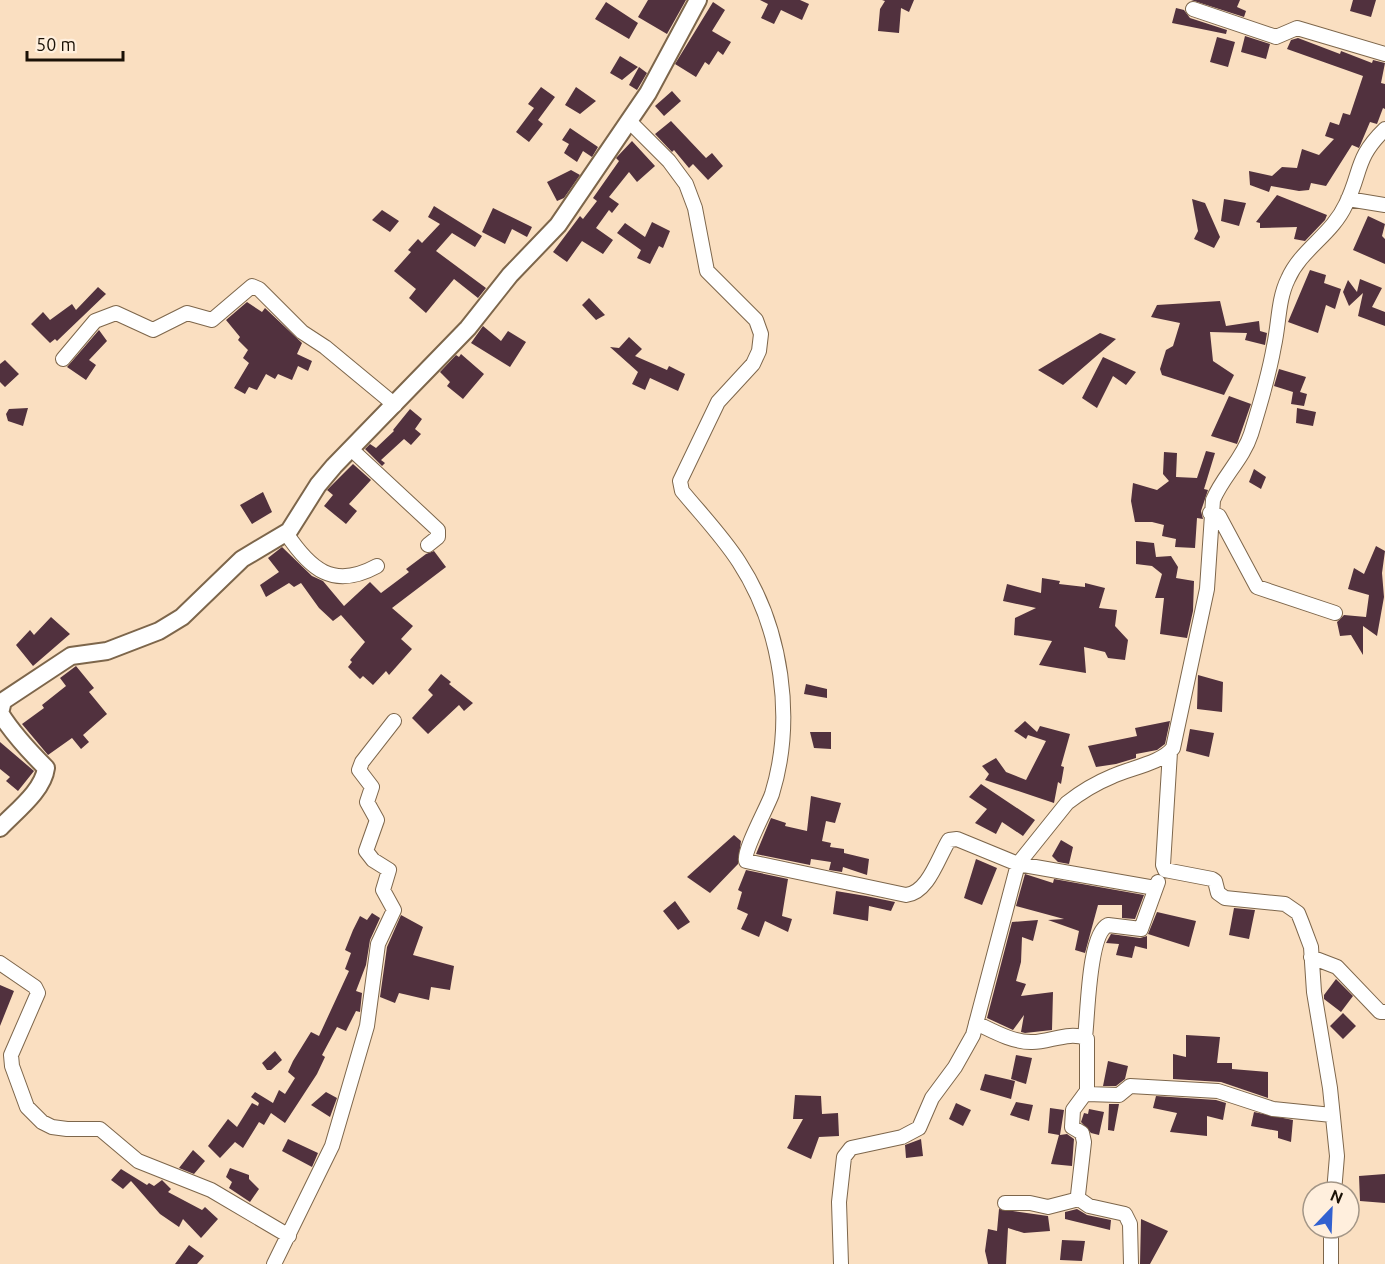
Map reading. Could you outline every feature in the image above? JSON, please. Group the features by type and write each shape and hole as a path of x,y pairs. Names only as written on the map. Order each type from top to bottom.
{"street":[{"path":"0,828 39,789 44,780 46,768 18,740 5,721 0,713 1,700 71,656 107,651 159,631 182,617 242,560 286,533 296,522 318,485 468,327 510,275 558,225 629,121 698,0"},
{"path":"1193,9 1276,36 1297,28 1385,54"},
{"path":"629,121 669,161 686,184 695,208 707,271 756,321 761,334 759,351 753,364 718,402 680,481 682,491 740,563 763,611 779,660 782,704 781,749 776,778 766,812 744,858 751,863 906,895 915,894 922,887 949,840 957,839 1018,864 1155,888"},
{"path":"1079,1199 1084,1142 1082,1133 1072,1127 1073,1110 1086,1094 1088,1042 1085,1037 1090,965 1103,929 1108,926 1141,929 1155,888 1165,870 1163,865 1170,752 1176,742 1182,696 1207,589 1210,513 1218,488 1234,468 1251,436 1271,363 1286,281 1295,263 1325,236 1338,219 1348,199 1362,157 1369,145 1385,129"},
{"path":"1348,199 1385,206"},
{"path":"63,359 95,321 116,313 153,330 187,313 212,320 249,287 256,287 302,332 325,347 395,405"},
{"path":"351,449 438,530 438,537 428,545"},
{"path":"1210,513 1219,516 1257,587 1335,613"},
{"path":"286,533 308,562 316,570 327,574 354,575 377,566"},
{"path":"274,1264 323,1168 337,1128 370,1014 378,944 394,910 383,890 389,870 373,860 366,851 377,820 367,802 372,787 359,771 362,762 394,721"},
{"path":"841,1264 839,1179 844,1157 850,1148 902,1137 919,1128 932,1098 959,1059 976,1023 1018,864 1067,803 1076,796 1104,780 1170,752"},
{"path":"1165,870 1212,879 1215,881 1218,893 1225,898 1292,906 1302,923 1311,946 1337,1156 1335,1180"},
{"path":"1311,957 1337,967 1380,1012 1385,1012"},
{"path":"0,963 35,987 38,993 11,1055 12,1066 27,1107 33,1115 52,1127 107,1132 138,1161 211,1190 289,1236"},
{"path":"976,1023 1008,1037 1031,1042 1056,1037 1085,1037"},
{"path":"1086,1094 1119,1095 1130,1086 1212,1090 1273,1109 1332,1115"},
{"path":"1005,1203 1030,1203 1048,1207 1079,1199 1089,1206 1125,1214 1130,1224 1131,1264"},
{"path":"1331,1240 1331,1264"}],"building":[{"path":"648,0 686,0 667,34 638,17"},
{"path":"760,0 800,0 809,4 802,20 781,10 774,24 761,18 768,4"},
{"path":"882,0 914,0 909,12 901,8 899,33 878,31 880,9 885,1"},
{"path":"1191,0 1240,0 1237,7 1246,11 1244,17"},
{"path":"1353,0 1376,0 1371,17 1350,11"},
{"path":"606,2 638,23 629,39 595,19"},
{"path":"713,2 725,10 712,31 731,42 723,55 718,51 709,65 705,62 696,77 675,64"},
{"path":"1176,8 1184,10 1190,18 1227,30 1226,34 1172,23"},
{"path":"1245,36 1270,44 1266,59 1241,52"},
{"path":"1217,37 1235,42 1228,67 1210,62"},
{"path":"1298,38 1340,54 1341,51 1372,63 1373,60 1385,63 1381,83 1385,84 1385,109 1383,108 1377,124 1370,122 1359,148 1352,145 1326,186 1311,183 1309,190 1299,191 1271,186 1269,192 1250,185 1249,171 1272,176 1282,167 1297,168 1302,149 1319,155 1334,139 1325,136 1330,122 1339,125 1343,113 1350,115 1363,76 1287,49 1291,40"},
{"path":"620,56 638,67 622,80 610,73"},
{"path":"639,67 647,73 637,90 629,85"},
{"path":"541,87 555,97 538,120 543,124 529,142 516,132 534,108 528,104"},
{"path":"576,87 596,101 580,114 565,105"},
{"path":"672,91 681,101 664,116 655,106"},
{"path":"671,121 706,158 712,153 723,166 708,180 693,164 689,168 674,150 672,152 655,134"},
{"path":"570,128 598,147 592,157 583,151 577,162 564,153 569,144 562,140"},
{"path":"632,141 655,166 637,182 629,172 609,197 619,204 612,213 609,210 596,228 613,240 603,254 582,241 567,262 553,252 580,216 583,219 597,201 593,198 619,161 616,158"},
{"path":"571,170 580,175 564,198 557,201 547,182"},
{"path":"1277,195 1327,215 1325,220 1305,241 1294,239 1297,227 1260,228 1260,223 1256,222"},
{"path":"1192,199 1205,203 1220,237 1214,248 1194,239 1198,231"},
{"path":"1224,199 1246,203 1239,226 1221,221"},
{"path":"434,206 482,236 475,247 452,233 436,251 486,288 478,298 454,279 426,313 409,298 416,289 394,271 411,252 408,250 418,239 422,243 440,224 428,217"},
{"path":"493,208 532,227 527,237 512,229 505,244 482,232"},
{"path":"382,210 399,221 390,232 372,220"},
{"path":"1368,216 1385,224 1382,236 1385,239 1385,264 1353,250"},
{"path":"652,222 670,231 663,248 659,246 650,264 637,258 641,250 617,233 625,223 645,237"},
{"path":"1310,270 1326,275 1324,283 1341,289 1335,309 1326,305 1318,333 1288,322"},
{"path":"1360,279 1382,288 1372,307 1385,312 1385,326 1358,316 1363,293 1349,306 1343,292 1348,280 1357,292"},
{"path":"98,287 106,294 57,341 55,339 50,343 31,324 43,312 50,320 72,304 76,310"},
{"path":"589,298 605,315 596,320 582,305"},
{"path":"1220,301 1226,326 1259,321 1260,331 1267,333 1265,345 1245,340 1247,333 1210,332 1213,361 1234,375 1224,395 1162,375 1160,369 1166,350 1173,346 1180,323 1151,317 1157,305"},
{"path":"247,302 262,312 265,308 302,343 297,354 312,361 308,371 298,366 292,380 278,374 275,379 266,374 257,390 249,387 245,394 234,388 249,363 243,358 248,350 238,340 240,337 226,320"},
{"path":"483,326 501,341 508,331 526,342 510,367 471,343"},
{"path":"99,330 107,341 89,360 96,365 86,380 67,367"},
{"path":"1100,333 1116,339 1063,385 1038,370"},
{"path":"629,337 642,349 635,356 667,370 669,366 685,374 678,391 650,378 645,390 632,384 638,372 610,347 619,348"},
{"path":"461,354 484,374 463,399 447,386 450,382 440,372 456,355 459,357"},
{"path":"1103,357 1136,372 1126,385 1113,376 1097,408 1082,398"},
{"path":"5,360 19,374 5,387 0,382 0,364"},
{"path":"1279,369 1306,377 1300,392 1307,394 1304,406 1291,404 1293,392 1274,386"},
{"path":"1229,396 1251,404 1237,444 1211,436"},
{"path":"28,408 23,426 8,421 6,414 9,409"},
{"path":"1297,408 1316,412 1313,426 1296,423"},
{"path":"410,409 422,419 415,429 421,434 411,445 404,439 381,460 385,463 382,466 365,449 370,444 376,448 394,431"},
{"path":"1206,451 1215,453 1204,489 1208,490 1201,511 1203,519 1197,518 1195,548 1175,547 1176,539 1162,536 1164,525 1135,522 1131,501 1133,483 1157,490 1169,481 1163,474 1164,452 1177,453 1176,477 1197,478"},
{"path":"353,464 371,480 349,504 357,511 346,524 324,506 333,495 327,490"},
{"path":"1254,469 1266,477 1261,489 1249,482"},
{"path":"263,492 272,512 252,524 240,505"},
{"path":"1136,541 1154,543 1156,557 1171,556 1178,567 1176,578 1194,581 1193,611 1187,638 1160,634 1164,598 1155,598 1162,574 1152,566 1136,564"},
{"path":"1376,546 1385,551 1382,573 1384,597 1377,636 1363,626 1363,655 1351,635 1340,636 1337,622 1344,615 1366,617 1369,595 1348,589 1354,568 1364,574"},
{"path":"282,547 312,576 323,581 344,606 370,582 381,593 409,572 406,569 426,554 434,551 446,567 392,608 413,626 401,639 412,649 389,675 386,671 373,685 363,676 360,679 348,667 352,662 350,660 365,642 341,615 333,621 319,608 301,583 294,587 289,583 266,597 260,585 279,572 268,558"},
{"path":"1042,578 1060,581 1059,584 1085,587 1085,583 1105,588 1099,608 1117,610 1115,626 1128,640 1125,660 1108,658 1105,652 1084,647 1086,673 1039,665 1052,641 1014,635 1015,618 1036,608 1003,601 1007,584 1041,593"},
{"path":"51,617 70,634 33,666 16,645 30,630 34,635"},
{"path":"76,666 94,688 89,692 107,714 83,735 89,742 81,749 72,738 48,755 22,724 44,708 42,705 66,686 60,678"},
{"path":"441,674 451,682 449,684 473,703 464,711 459,705 428,734 412,718 433,695 428,690"},
{"path":"1198,675 1223,682 1222,712 1197,709"},
{"path":"806,684 827,689 827,698 804,694"},
{"path":"1025,721 1037,732 1040,726 1070,734 1061,766 1064,767 1061,784 1058,782 1054,803 985,780 989,774 982,766 996,758 1006,772 1026,780 1046,741 1028,735 1026,739 1014,731"},
{"path":"1170,721 1165,744 1157,750 1136,754 1136,758 1116,764 1096,767 1088,746 1137,736 1135,728"},
{"path":"1190,729 1214,733 1209,757 1186,751"},
{"path":"810,732 831,732 831,749 814,748"},
{"path":"0,742 34,771 18,791 6,781 10,777 0,769"},
{"path":"981,784 1035,820 1023,836 1002,822 996,834 975,823 987,809 969,797"},
{"path":"811,796 841,803 835,823 826,821 822,841 831,843 830,847 844,849 844,853 869,859 867,875 843,867 842,872 829,870 831,862 811,859 810,865 756,854 771,818 786,823 785,826 807,831"},
{"path":"734,835 741,841 738,864 710,893 687,877"},
{"path":"1061,840 1073,847 1069,864 1058,862 1052,856"},
{"path":"976,859 997,868 982,905 964,898"},
{"path":"746,870 788,879 782,916 792,919 788,932 765,921 759,937 741,929 748,914 737,909 742,892 738,890"},
{"path":"1025,874 1053,883 1054,879 1144,895 1135,919 1122,918 1122,905 1098,905 1085,953 1075,950 1079,931 1048,920 1064,919 1016,906"},
{"path":"836,891 895,902 891,911 869,906 868,921 833,914"},
{"path":"675,901 690,922 678,930 663,911"},
{"path":"1234,908 1255,910 1249,939 1229,935"},
{"path":"1157,912 1196,921 1189,947 1148,934"},
{"path":"372,913 380,918 370,940 366,965 356,991 362,993 360,1012 356,1011 346,1031 337,1027 322,1055 325,1057 317,1074 285,1123 271,1113 264,1125 259,1122 243,1148 235,1142 220,1158 208,1146 228,1119 237,1127 252,1103 258,1106 259,1103 251,1097 255,1092 273,1103 279,1090 285,1094 295,1078 288,1072 293,1061 311,1032 319,1036 349,971 345,969 351,953 345,950 353,930 360,916 367,920"},
{"path":"401,915 423,927 413,955 454,966 450,990 431,987 429,1000 399,993 395,1003 380,997 387,947"},
{"path":"1038,920 1033,941 1022,937 1021,962 1016,981 1026,984 1021,996 1053,992 1052,1030 1025,1033 1021,1032 1024,1015 1013,1030 987,1018 1012,922"},
{"path":"1111,934 1140,938 1147,936 1147,949 1135,946 1132,958 1116,955 1119,944 1106,943"},
{"path":"1336,979 1353,996 1341,1012 1324,999 1324,995"},
{"path":"0,985 14,991 0,1026"},
{"path":"1343,1013 1356,1026 1343,1039 1330,1026"},
{"path":"1186,1035 1220,1037 1217,1063 1232,1063 1232,1069 1268,1072 1268,1098 1221,1082 1173,1079 1173,1054 1186,1057"},
{"path":"275,1051 282,1060 271,1070 267,1070 262,1063"},
{"path":"1016,1055 1032,1058 1026,1084 1011,1079"},
{"path":"1108,1061 1128,1066 1125,1079 1116,1086 1103,1086"},
{"path":"985,1074 1015,1081 1011,1099 980,1090"},
{"path":"326,1092 337,1098 330,1117 311,1105"},
{"path":"795,1095 821,1096 822,1114 838,1113 839,1136 819,1137 811,1159 787,1148 803,1119 793,1119"},
{"path":"1156,1096 1216,1100 1226,1103 1223,1120 1207,1116 1207,1136 1170,1132 1177,1113 1153,1108"},
{"path":"1016,1102 1033,1105 1029,1121 1010,1115"},
{"path":"956,1103 971,1110 963,1126 949,1119"},
{"path":"1109,1104 1119,1104 1114,1131 1108,1130"},
{"path":"1050,1108 1064,1110 1060,1135 1067,1134 1074,1139 1072,1166 1051,1164 1059,1135 1048,1133"},
{"path":"1089,1109 1104,1112 1099,1135 1091,1133 1081,1122 1084,1113 1088,1114"},
{"path":"1254,1112 1293,1120 1291,1142 1278,1138 1278,1131 1251,1126"},
{"path":"288,1139 318,1153 312,1167 282,1151"},
{"path":"921,1139 923,1156 906,1158 905,1145"},
{"path":"193,1150 205,1161 194,1174 179,1168"},
{"path":"230,1168 249,1175 249,1179 259,1189 250,1202 229,1188 232,1182 226,1177"},
{"path":"121,1169 147,1185 149,1183 154,1186 162,1180 171,1189 168,1192 202,1210 205,1207 218,1219 201,1238 183,1219 179,1227 160,1214 131,1181 123,1189 111,1180"},
{"path":"1385,1174 1385,1203 1361,1201 1359,1176"},
{"path":"999,1209 1048,1216 1050,1231 1024,1233 1008,1228 1006,1264 988,1264 985,1251 988,1229 997,1231"},
{"path":"1077,1209 1087,1215 1111,1220 1110,1230 1065,1219 1065,1212"},
{"path":"1141,1219 1168,1231 1150,1264 1140,1264"},
{"path":"1062,1240 1085,1241 1082,1261 1060,1260"},
{"path":"189,1245 204,1256 197,1264 175,1264"}]}
